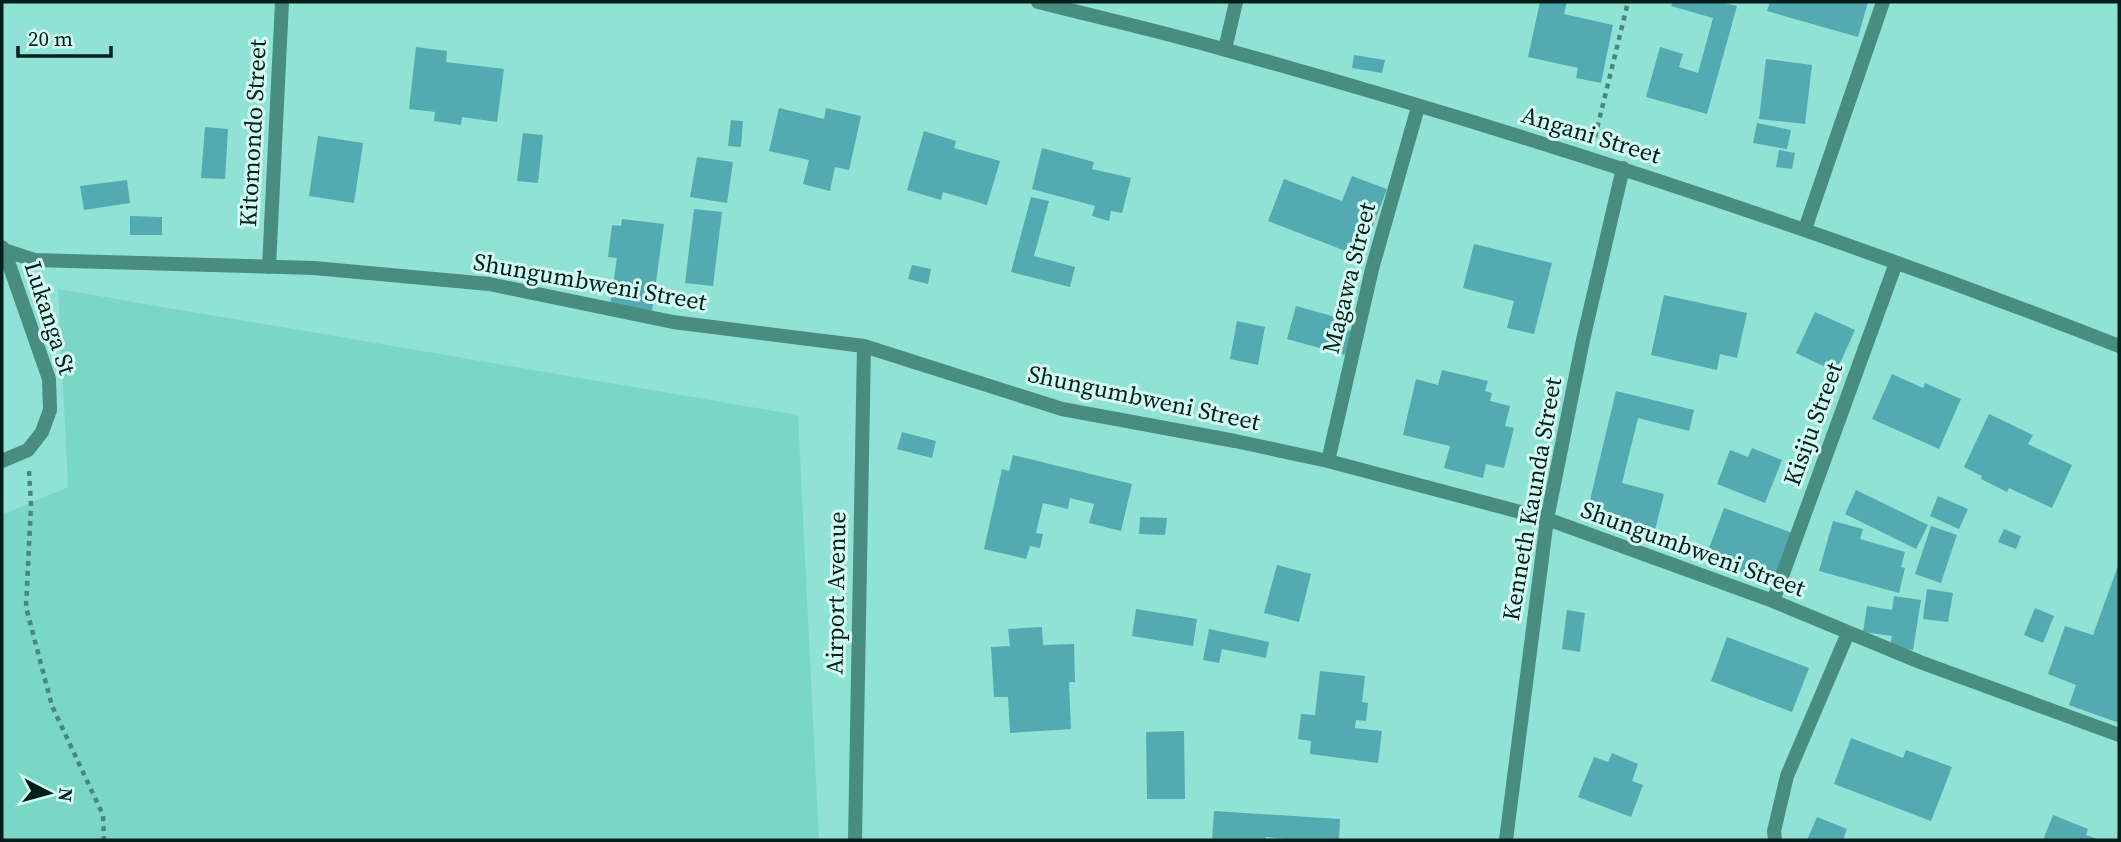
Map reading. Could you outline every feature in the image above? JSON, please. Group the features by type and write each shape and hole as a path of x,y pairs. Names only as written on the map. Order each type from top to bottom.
{"street":[{"name":"Kitomondo Street","path":"269,267 282,2"},
{"name":"Angani Street","path":"1038,2 1225,49 1623,168 1805,229 2119,346"},
{"path":"1225,49 1236,2"},
{"path":"1805,229 1883,2"},
{"name":"Magawa Street","path":"1328,461 1373,269 1418,107"},
{"name":"Kenneth Kaunda Street","path":"1506,840 1547,519 1583,340 1623,168"},
{"name":"Shungumbweni Street","path":"3,248 34,260 314,268 489,284 673,322 864,346 1062,409 1328,461 1547,519 1773,601 1920,662 2119,735"},
{"name":"Lukanga St","path":"3,248 49,379 50,410 42,432 28,450"},
{"name":"Kisiju Street","path":"1773,601 1896,263"},
{"name":"Airport Avenue","path":"855,840 864,346"},
{"path":"2,461 28,450"},
{"path":"1775,840 1774,831 1787,776 1848,633"}],"path":[{"path":"1590,159 1628,2"},
{"path":"28,450 31,505 26,607 52,706 103,815 104,840"}],"shaded area":[{"path":"58,289 798,415 819,840 2,840 2,515 68,487"}],"building":[{"path":"1540,2 1567,2 1564,14 1613,25 1601,83 1576,78 1578,68 1528,57"},
{"path":"1673,2 1720,2 1737,6 1707,114 1646,97 1660,47 1683,54 1679,67 1698,73 1713,18 1671,6"},
{"path":"1770,2 1868,2 1858,37 1767,11"},
{"path":"416,47 447,51 446,62 504,69 497,122 462,117 461,125 434,121 435,112 409,109"},
{"path":"1354,55 1385,60 1382,73 1352,68"},
{"path":"1766,59 1812,65 1805,124 1759,119"},
{"path":"779,108 824,119 826,108 861,116 849,170 835,167 830,191 803,184 809,160 769,151"},
{"path":"731,120 743,121 741,147 728,146"},
{"path":"1757,123 1791,130 1787,149 1753,143"},
{"path":"205,127 228,129 225,179 201,178"},
{"path":"924,131 956,141 954,148 1000,161 987,205 943,192 941,200 907,190"},
{"path":"523,133 543,135 538,183 517,181"},
{"path":"318,136 363,143 354,203 309,196"},
{"path":"1042,148 1094,162 1092,169 1131,178 1122,213 1111,211 1109,221 1092,216 1095,206 1032,189"},
{"path":"1779,150 1795,153 1792,169 1776,167"},
{"path":"697,157 733,162 727,203 690,197"},
{"path":"1352,176 1387,189 1361,257 1268,221 1284,179 1342,201"},
{"path":"127,180 130,203 84,210 80,186"},
{"path":"1031,197 1049,201 1034,256 1075,267 1070,287 1011,272"},
{"path":"694,209 722,212 713,286 685,283"},
{"path":"130,216 162,217 162,235 130,235"},
{"path":"622,219 664,224 652,311 610,305 617,258 608,257 612,225 621,226"},
{"path":"1474,244 1552,263 1534,334 1507,328 1514,301 1463,288"},
{"path":"912,265 931,269 928,284 908,279"},
{"path":"1664,295 1747,313 1737,358 1720,354 1717,370 1651,355"},
{"path":"1296,306 1339,318 1337,327 1352,331 1345,355 1287,339"},
{"path":"1815,312 1855,330 1836,372 1796,353"},
{"path":"1237,321 1265,327 1258,365 1230,359"},
{"path":"1442,370 1488,381 1485,391 1492,393 1490,401 1510,406 1505,426 1514,428 1504,468 1486,464 1483,478 1444,468 1450,446 1403,435 1416,379 1438,385"},
{"path":"1892,374 1923,388 1925,383 1961,399 1939,449 1872,419"},
{"path":"1616,391 1694,410 1689,431 1638,418 1622,483 1664,494 1654,534 1586,517"},
{"path":"1989,414 2033,435 2028,444 2072,465 2052,508 2009,488 2007,492 1964,467"},
{"path":"902,432 936,441 932,458 897,449"},
{"path":"1752,448 1782,460 1765,503 1717,484 1730,450 1748,457"},
{"path":"1013,455 1132,484 1121,531 1089,523 1094,504 1070,498 1068,509 1043,503 1036,533 1043,534 1040,548 1030,546 1026,559 984,549 1002,469 1009,471"},
{"path":"1856,490 1928,525 1916,549 1845,514"},
{"path":"1938,496 1968,509 1959,529 1930,516"},
{"path":"1724,508 1792,533 1773,584 1705,559"},
{"path":"1140,517 1167,518 1165,535 1139,534"},
{"path":"1833,521 1863,529 1860,539 1905,552 1901,567 1905,568 1899,593 1819,571"},
{"path":"1931,526 1957,535 1941,583 1915,574"},
{"path":"2004,529 2021,536 2016,549 1998,542"},
{"path":"2119,563 2119,723 2069,705 2076,685 2048,674 2065,626 2093,635"},
{"path":"1277,565 1311,574 1299,622 1264,613"},
{"path":"1927,589 1953,593 1948,622 1923,619"},
{"path":"1894,596 1921,600 1913,650 1890,647 1892,636 1863,632 1867,606 1892,610"},
{"path":"2035,608 2054,616 2043,643 2024,635"},
{"path":"1136,609 1197,619 1193,646 1132,636"},
{"path":"1567,610 1585,613 1580,652 1562,649"},
{"path":"1042,627 1043,645 1074,644 1075,682 1069,682 1071,729 1010,733 1008,697 994,697 991,647 1010,646 1008,629"},
{"path":"1209,629 1269,642 1266,658 1222,649 1219,663 1203,660"},
{"path":"1727,637 1809,668 1792,712 1711,681"},
{"path":"1320,671 1365,676 1362,702 1368,703 1366,721 1356,720 1355,728 1382,731 1378,763 1310,754 1311,741 1298,739 1301,714 1315,715"},
{"path":"1184,731 1185,799 1147,799 1146,732"},
{"path":"1851,738 1903,758 1906,750 1952,767 1931,821 1834,784"},
{"path":"1612,753 1638,764 1632,781 1643,785 1631,817 1578,797 1594,757 1608,762"},
{"path":"1214,811 1340,819 1339,840 1266,837 1265,840 1212,840"},
{"path":"2053,815 2088,829 2086,835 2100,840 2043,840"},
{"path":"1817,817 1847,829 1843,840 1807,840"}]}
